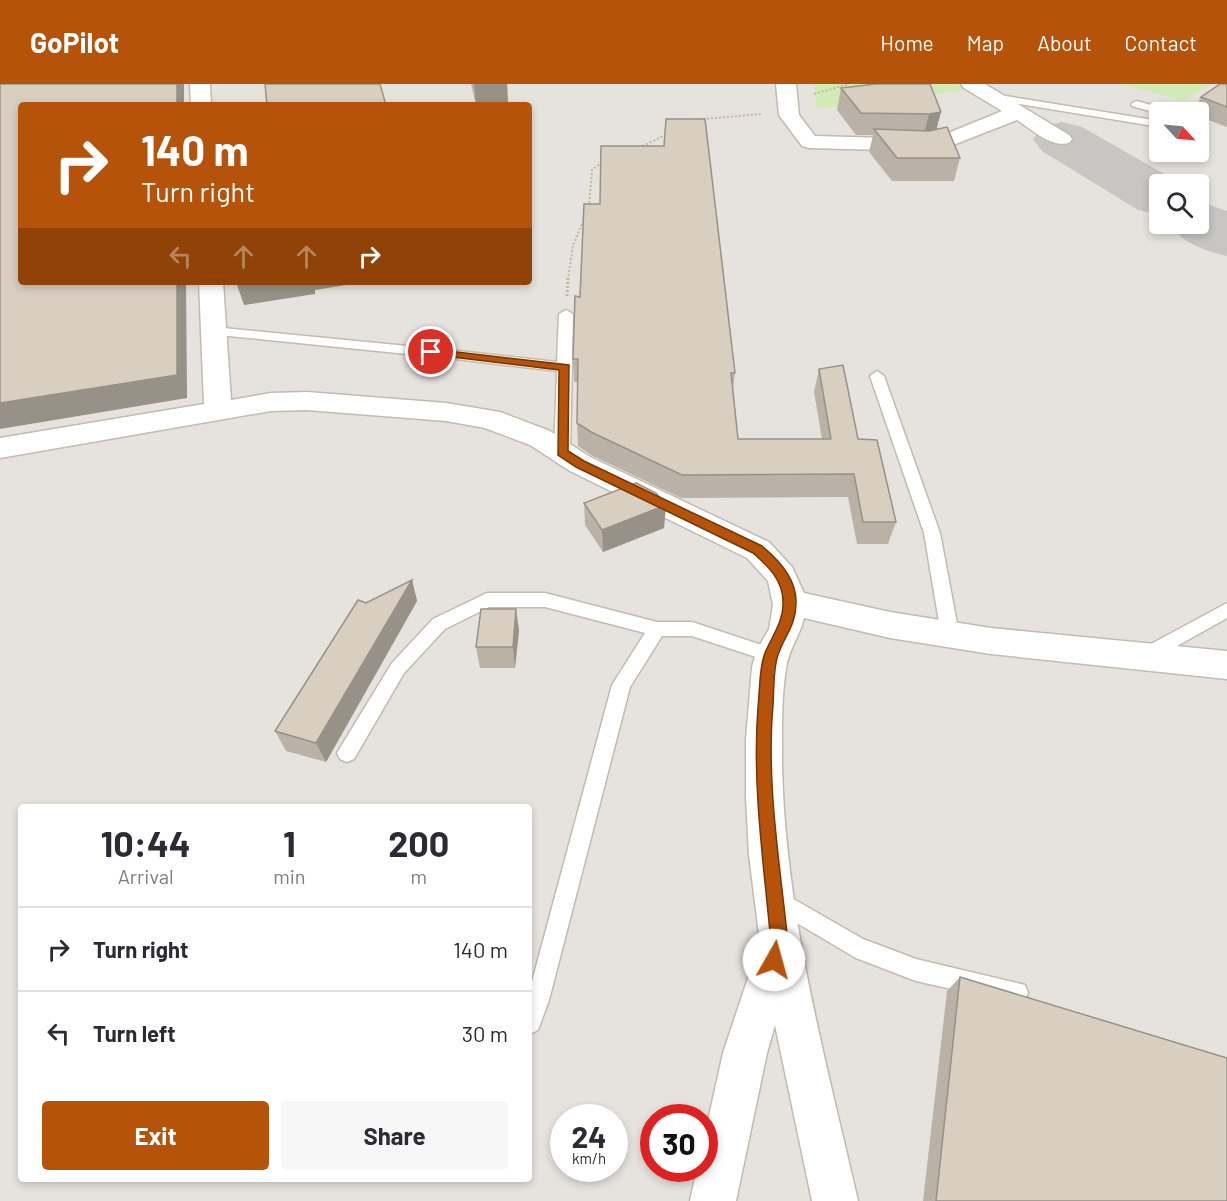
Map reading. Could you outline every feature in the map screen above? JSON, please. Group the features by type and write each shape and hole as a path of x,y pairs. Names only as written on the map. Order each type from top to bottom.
{"street":[{"path":"200,84 201,102"},
{"path":"971,84 1062,139"},
{"path":"788,100 809,142 923,145 946,141 1019,112"},
{"path":"211,285 218,411"},
{"path":"0,448 271,402 307,401 446,412 490,419 540,438 580,464 758,550 775,564 786,584 790,602 785,630 771,655 765,707 763,773 779,943 835,1201"},
{"path":"790,602 852,618 950,634 1058,648 1146,655 1227,665"},
{"path":"713,1201 745,1053 779,943"}],"lane":[{"path":"993,97 1149,122"},
{"path":"1136,104 1149,107"},
{"path":"562,452 566,314"},
{"path":"214,331 407,350"},
{"path":"431,352 565,367"},
{"path":"877,376 932,533 950,634"},
{"path":"347,753 398,668 439,624 487,600 545,600 657,630 692,629 771,655"},
{"path":"1146,655 1227,610"},
{"path":"532,1016 621,685 657,630"},
{"path":"775,898 856,947 916,970 1017,993"}],"path":[{"path":"684,123 691,120 732,115 849,84"},
{"path":"629,151 672,132"},
{"path":"566,314 568,264 573,241 590,204 591,170 609,159"}],"shaded area":[{"path":"0,84 1227,84 1227,1201 0,1201"},
{"path":"1036,84 1113,84 1174,102 1149,102 1149,115 1141,116"}],"green space":[{"path":"814,84 957,84 966,90 817,109"},
{"path":"1123,84 1211,84 1183,101"}],"building":[{"path":"0,84 177,84 177,102 18,102 18,285 177,285 177,375 0,403"},
{"path":"265,84 380,84 385,102 267,102"},
{"path":"875,84 930,84 941,112 929,114 861,113 841,88"},
{"path":"1220,84 1227,84 1227,107 1201,97"},
{"path":"666,119 705,119 735,373 731,373 738,439 831,439 819,369 843,365 858,439 877,440 896,522 863,522 854,474 682,475 591,432 577,423 578,359 573,359 575,296 580,297 584,204 600,204 601,146 664,146"},
{"path":"947,127 960,158 897,158 874,129 929,131"},
{"path":"636,483 656,493 666,505 602,530 584,503"},
{"path":"412,580 316,743 275,731 358,600 366,603"},
{"path":"481,609 516,609 513,647 476,647"},
{"path":"960,977 1227,1058 1227,1201 936,1201"}],"taxiway":[{"path":"1062,139 1149,190"},
{"path":"1209,226 1227,237"}],"route":[{"path":"431,352 565,367 562,452 580,464 758,550 775,564 786,584 790,602 785,630 771,655 765,707 763,773 779,943 774,960"}]}
